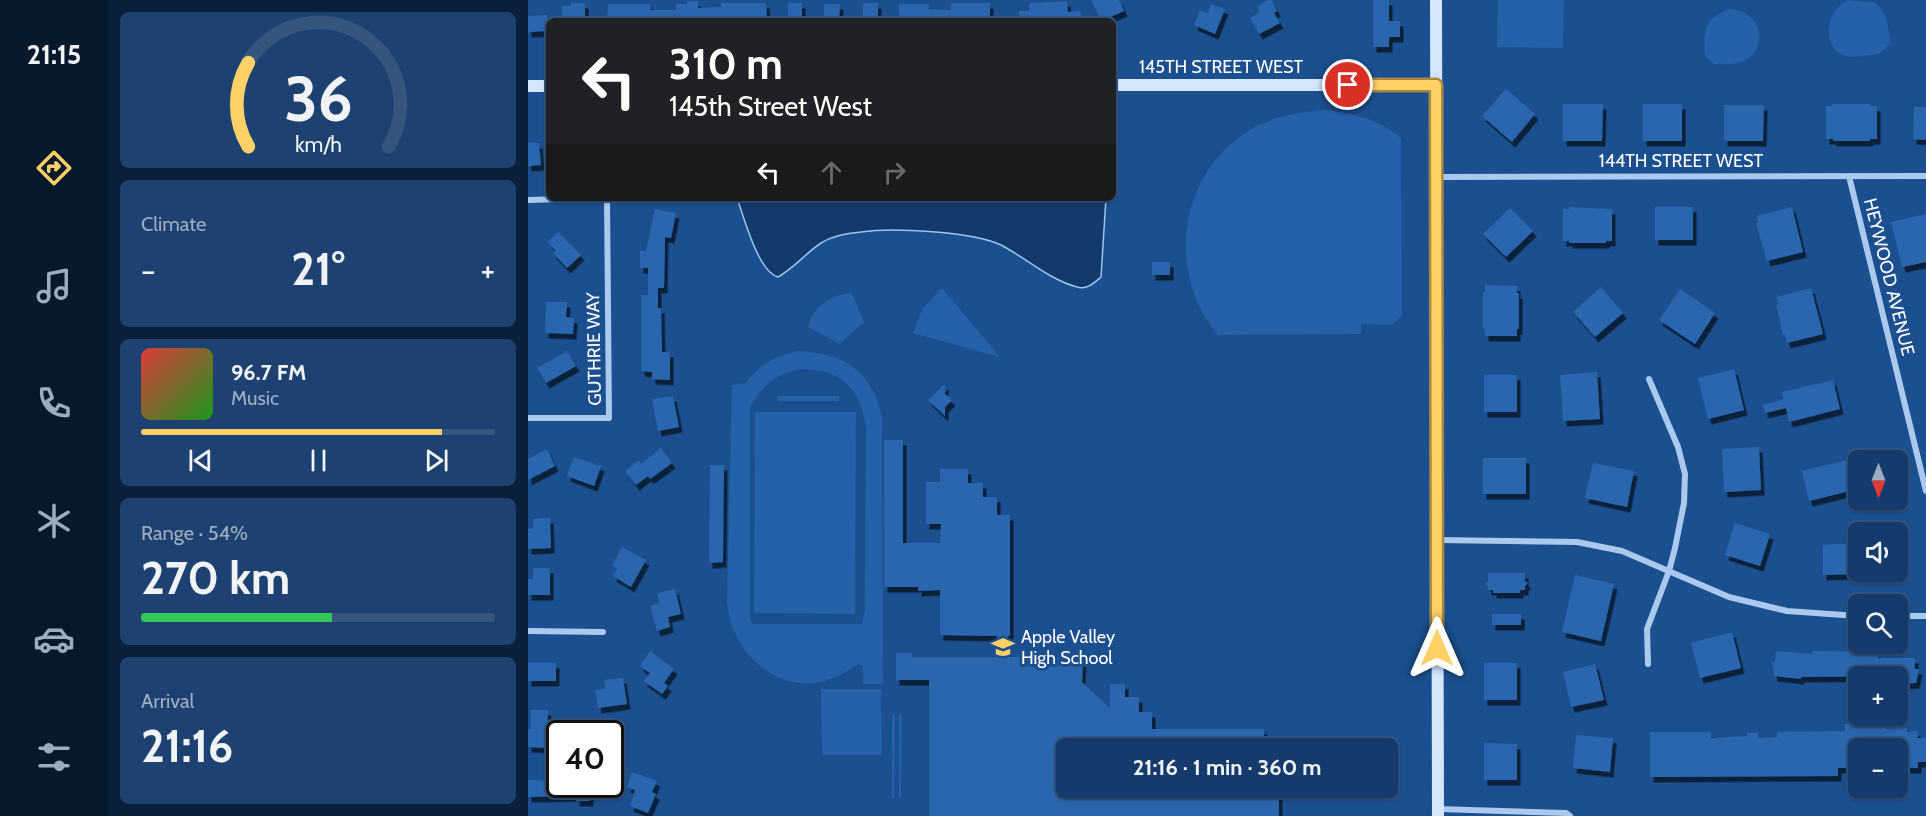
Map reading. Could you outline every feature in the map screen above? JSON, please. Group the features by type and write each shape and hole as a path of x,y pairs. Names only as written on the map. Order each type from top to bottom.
{"street":[{"path":"1436,0 1438,813 1566,813 1570,816"},
{"name":"145TH STREET WEST","path":"1116,85 1436,85"},
{"path":"528,86 546,86"},
{"name":"HEYWOOD AVENUE","path":"1849,176 1926,491"},
{"name":"144TH STREET WEST","path":"1436,177 1926,176"},
{"path":"528,200 546,200"},
{"name":"GUTHRIE WAY","path":"528,418 609,418 608,201"},
{"path":"1648,379 1678,447 1685,474 1684,503 1669,571 1647,628 1648,664"},
{"path":"1436,540 1577,542 1622,551 1729,597 1787,611 1848,616"},
{"path":"1908,616 1926,616"},
{"path":"528,631 603,632"}],"shaded area":[{"path":"1498,0 1564,0 1563,48 1497,47"},
{"path":"1849,0 1874,2 1883,11 1887,21 1890,44 1879,54 1846,56 1832,46 1829,38 1831,20 1841,5"},
{"path":"1729,9 1741,11 1750,17 1756,24 1759,42 1749,58 1735,64 1714,64 1705,56 1705,33 1714,17"},
{"path":"1324,110 1365,118 1393,131 1401,138 1402,315 1392,325 1361,324 1361,334 1218,335 1201,309 1190,281 1186,251 1188,221 1196,193 1211,166 1231,144 1257,126 1290,115"},
{"path":"738,201 1106,201 1101,277 1093,284 1081,288 1057,279 1010,250 989,241 953,234 892,230 851,233 830,238 778,277 764,265"},
{"path":"942,288 999,357 913,333 923,308"},
{"path":"852,293 864,322 840,344 808,327 814,313 824,302"},
{"path":"814,352 842,360 853,367 871,387 882,417 883,684 863,684 863,666 859,664 835,678 812,683 793,682 776,676 761,667 748,654 730,621 727,602 732,385 746,383 762,366 789,353","holes":["800,369 814,370 838,377 854,392 866,428 865,609 862,624 753,624 750,619 750,407 765,386 783,374"]},
{"path":"778,396 839,396 839,401 778,401"},
{"path":"755,412 856,412 855,614 754,613"},
{"path":"821,689 881,689 882,755 822,755"},
{"path":"892,715 895,715 894,798 892,798"},
{"path":"899,715 902,715 901,798 899,798"}],"building":[{"path":"1091,0 1119,0 1124,11 1108,18 1100,18"},
{"path":"1271,0 1277,11 1274,13 1280,23 1259,34 1250,18 1260,12 1257,7"},
{"path":"1373,0 1389,0 1389,21 1400,21 1400,37 1389,37 1389,47 1373,47"},
{"path":"687,1 698,1 698,8 721,7 721,3 766,3 767,18 607,18 608,4 650,4 650,10 676,10 676,4 687,4"},
{"path":"1067,1 1068,12 1080,11 1081,18 1019,18 1019,11 1029,11 1029,3"},
{"path":"571,3 585,3 585,18 562,18 562,6 571,6"},
{"path":"788,3 802,3 802,18 788,18"},
{"path":"863,3 878,3 878,18 863,18"},
{"path":"951,3 990,3 990,18 900,18 899,4 929,4 929,9 951,10"},
{"path":"824,4 840,4 839,18 824,18"},
{"path":"1211,4 1225,9 1215,34 1194,25 1200,10 1208,13"},
{"path":"547,15 546,31 528,32 528,16"},
{"path":"1506,89 1535,114 1512,142 1482,116"},
{"path":"1563,104 1603,104 1602,141 1563,141"},
{"path":"1643,104 1682,104 1682,141 1643,141"},
{"path":"1832,104 1877,106 1877,139 1833,141 1833,139 1826,139 1826,106 1832,106"},
{"path":"1724,105 1764,105 1763,141 1724,141"},
{"path":"1914,107 1926,107 1926,140 1913,139"},
{"path":"528,143 539,143 541,165 528,166"},
{"path":"1569,207 1612,209 1612,241 1569,243 1569,241 1563,241 1563,209 1569,209"},
{"path":"1655,207 1693,207 1693,240 1655,240"},
{"path":"1792,207 1803,252 1767,261 1756,223 1758,223 1757,216"},
{"path":"1510,208 1533,231 1506,257 1483,234"},
{"path":"655,209 676,213 671,238 665,237 664,288 658,288 662,352 670,352 670,380 652,379 652,372 641,371 641,295 648,295 648,268 640,268 640,251 646,251"},
{"path":"1926,214 1926,262 1902,267 1891,222"},
{"path":"558,232 581,255 567,268 553,253 556,251 548,242"},
{"path":"1152,262 1170,262 1170,275 1152,275"},
{"path":"1485,285 1517,286 1519,329 1517,329 1517,336 1485,336 1483,292 1485,292"},
{"path":"1601,287 1623,313 1595,337 1573,312"},
{"path":"1811,288 1823,334 1787,343 1783,335 1776,297"},
{"path":"1680,289 1715,313 1695,344 1659,320"},
{"path":"546,302 567,302 566,317 574,318 573,334 545,333"},
{"path":"567,351 576,366 546,383 537,368"},
{"path":"1734,369 1744,410 1708,419 1698,378"},
{"path":"1597,372 1600,419 1563,421 1560,375"},
{"path":"1484,375 1517,375 1517,412 1484,412"},
{"path":"1833,380 1840,409 1789,422 1786,408 1765,413 1763,405 1784,399 1782,392"},
{"path":"945,384 945,394 952,400 945,407 945,416 928,400"},
{"path":"673,396 679,427 658,431 652,399"},
{"name":"Apple Valley High School","path":"884,440 903,440 903,543 940,543 941,524 926,524 926,482 940,482 940,469 968,469 968,483 983,483 983,497 997,497 997,515 1010,515 1008,657 1083,657 1082,682 1110,708 1110,684 1125,684 1125,697 1139,697 1139,712 1152,712 1152,729 1264,729 1264,738 1056,738 1056,798 1279,798 1279,816 929,816 929,680 896,680 896,653 912,653 912,657 997,657 997,636 940,635 940,590 918,591 918,587 884,587"},
{"path":"1759,447 1761,490 1724,492 1722,449"},
{"path":"661,448 672,463 650,479 648,476 636,485 625,471 639,460 641,464"},
{"path":"547,449 555,466 528,480 528,459"},
{"path":"574,457 601,466 594,486 567,476"},
{"path":"1483,458 1526,458 1526,494 1483,494"},
{"path":"1848,460 1848,491 1809,501 1802,471"},
{"path":"1593,463 1634,471 1627,507 1585,498"},
{"path":"710,465 724,465 723,562 709,563"},
{"path":"550,518 551,548 528,549 528,529 533,528 533,519"},
{"path":"1735,523 1770,534 1760,566 1725,555"},
{"path":"1848,544 1848,574 1823,575 1823,545"},
{"path":"622,547 646,560 631,587 613,576 617,568 612,565"},
{"path":"533,568 550,568 550,595 528,595 528,579 533,579"},
{"path":"1488,573 1525,573 1525,581 1528,583 1525,590 1520,590 1520,593 1493,593 1493,590 1488,590 1485,584 1488,581"},
{"path":"1575,575 1614,584 1601,641 1562,632"},
{"path":"675,589 681,614 668,617 670,627 657,631 650,606 659,603 657,593"},
{"path":"1492,614 1521,614 1521,625 1492,625"},
{"path":"1732,632 1741,668 1700,678 1691,643"},
{"path":"650,651 674,669 664,683 668,686 662,694 644,681 650,673 640,666"},
{"path":"1776,651 1813,654 1813,651 1848,652 1848,654 1878,654 1878,658 1915,658 1915,669 1919,669 1916,683 1908,683 1908,666 1848,666 1848,677 1801,677 1801,679 1774,676 1772,662 1775,662"},
{"path":"528,663 556,663 556,681 528,681"},
{"path":"1484,663 1517,663 1517,700 1484,700"},
{"path":"1595,664 1604,700 1571,707 1563,672"},
{"path":"623,678 627,704 598,708 595,690 605,689 604,680"},
{"path":"531,710 548,710 546,748 528,747 528,729 531,729"},
{"path":"1845,724 1848,726 1885,726 1886,729 1907,728 1907,732 1917,731 1918,738 1926,738 1926,762 1918,762 1918,768 1908,768 1908,738 1848,738 1848,768 1838,768 1838,776 1650,777 1650,732 1711,732 1711,738 1747,736 1747,733 1758,733 1758,738 1777,737 1777,732 1845,731"},
{"path":"1576,735 1613,738 1610,772 1573,768"},
{"path":"1484,743 1517,744 1517,780 1484,780"},
{"path":"632,772 657,781 652,792 656,794 648,813 630,806 635,790 627,787"},
{"path":"528,780 546,781 546,797 528,797"},
{"path":"576,798 590,798 590,801 576,801"}],"place":[{"name":"Apple Valley High School","path":"1003,647"}],"route":[{"path":"1348,85 1436,85 1437,648"}]}
